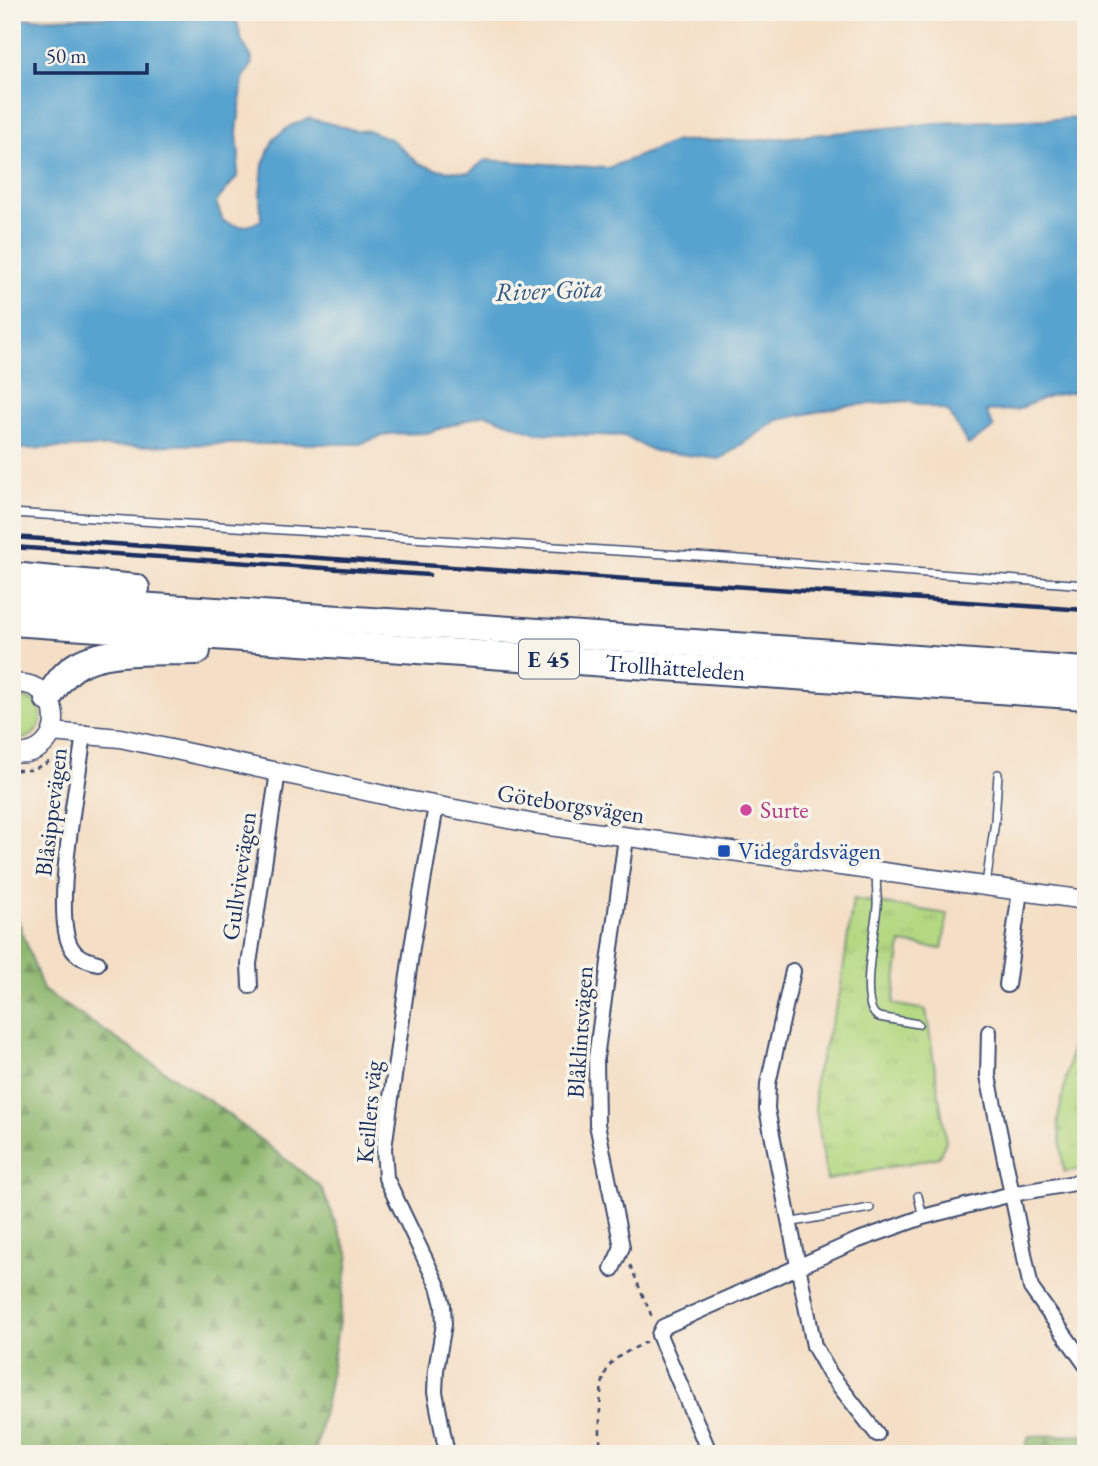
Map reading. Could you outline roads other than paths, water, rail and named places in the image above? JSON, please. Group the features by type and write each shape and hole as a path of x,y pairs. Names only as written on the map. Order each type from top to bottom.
{"highway":[{"path":"12,576 245,600 322,630"},
{"name":"Trollhätteleden","path":"12,597 322,630 1086,696"},
{"name":"Trollhätteleden","path":"12,622 322,630 1086,671"},
{"path":"48,698 75,666 107,656 322,630"}],"street":[{"path":"12,684 34,687 48,698 54,712 52,732 47,741 28,753 12,754"},
{"name":"Göteborgsvägen","path":"52,732 120,738 436,806 625,838 1086,900"},
{"name":"Blåsippevägen","path":"84,733 64,891 64,918 67,940 72,949 83,958 98,963"},
{"name":"Gullvivevägen","path":"250,986 249,964 278,772"},
{"name":"Keillers väg","path":"436,806 412,947 384,1148 386,1178 438,1286 443,1305 435,1392 447,1454"},
{"name":"Blåklintsvägen","path":"612,1269 622,1247 597,1125 595,1089 598,1036 625,838"},
{"path":"1007,985 1020,891"},
{"path":"793,971 768,1084 766,1110 814,1346 830,1374 877,1434"},
{"path":"989,1032 988,1076 1031,1287 1086,1365"},
{"path":"710,1454 659,1335 663,1327 856,1241 923,1217 1012,1194 1086,1181"}],"lane":[{"path":"12,513 673,554 1086,585"},
{"path":"985,886 995,821 998,774"},
{"path":"877,872 877,907 869,966 868,1002 874,1015 918,1024"},
{"path":"918,1196 923,1217"},
{"path":"788,1223 870,1208"}],"water":[{"name":"River Göta","path":"189,12 228,12 237,22 242,41 252,58 251,66 243,79 237,133 237,177 216,202 223,221 238,226 251,225 261,220 263,164 274,138 290,126 309,118 355,130 370,131 391,139 418,163 435,169 469,173 485,160 608,168 677,141 760,140 938,123 1086,118 1086,390 1049,396 1016,410 986,411 994,428 968,445 948,411 907,401 845,406 778,420 720,459 654,451 624,436 536,433 485,414 427,433 389,434 359,444 12,449 12,19 136,16 185,18"}],"railway":[{"path":"12,537 1086,610"},
{"path":"12,547 429,575"}],"place":[{"name":"Surte","path":"746,810"},
{"name":"Videgårdsvägen","path":"724,851"}]}
